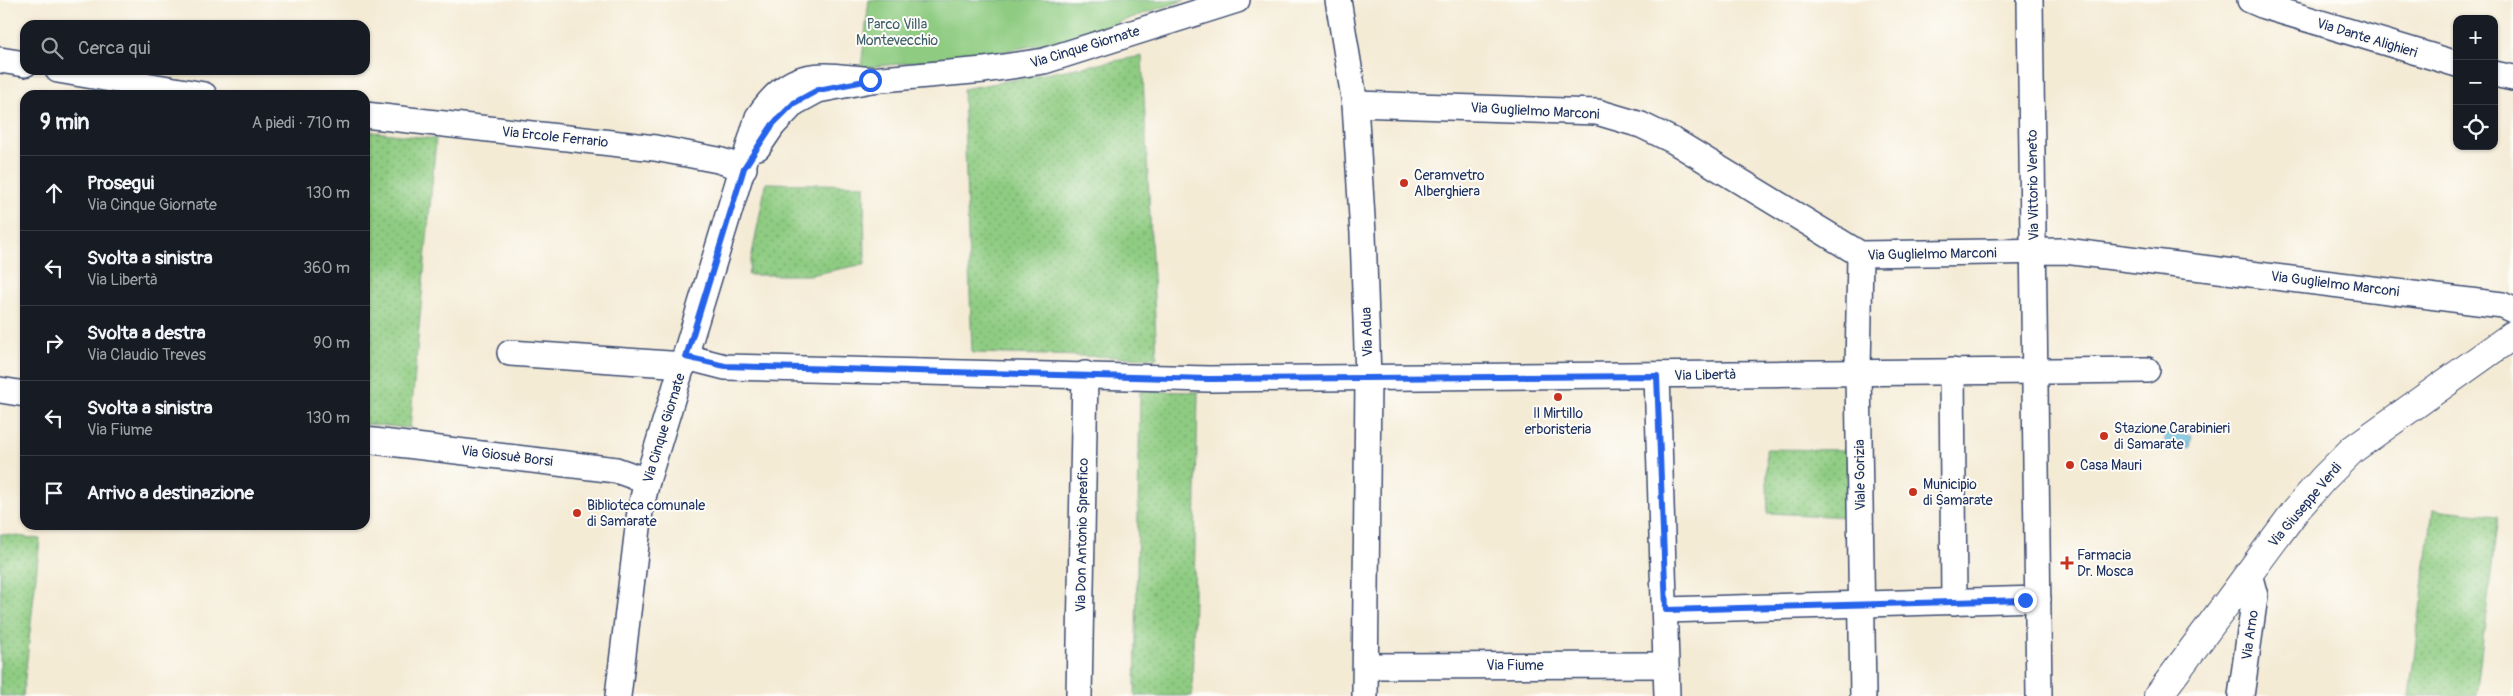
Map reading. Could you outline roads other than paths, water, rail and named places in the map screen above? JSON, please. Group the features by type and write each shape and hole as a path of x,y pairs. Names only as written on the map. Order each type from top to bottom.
{"main road":[{"name":"Via Giuseppe Verdi","path":"2162,694 2307,498 2353,450 2513,335"}],"street":[{"name":"Via Cinque Giornate","path":"618,696 640,511 647,481 758,117 769,101 782,89 798,79 813,76 870,80 984,70 1044,62 1237,0"},
{"name":"Via Adua","path":"1338,0 1355,104 1363,234 1368,377 1365,696"},
{"name":"Via Vittorio Veneto","path":"2030,0 2039,696"},
{"name":"Via Dante Alighieri","path":"2250,0 2264,6 2453,63"},
{"path":"0,60 20,63"},
{"path":"87,75 175,90"},
{"path":"2498,75 2513,78"},
{"name":"Via Guglielmo Marconi","path":"1355,104 1597,112 1641,125 1674,141 1860,254 2075,252 2502,305 2513,310"},
{"name":"Via Ercole Ferrario","path":"370,116 655,148 718,160 744,168"},
{"name":"Viale Gorizia","path":"1860,254 1858,372 1863,696"},
{"name":"Via Libertà","path":"510,353 685,361 725,366 1084,374 1209,379 1657,376 2034,370"},
{"path":"2034,370 2146,370"},
{"path":"1952,371 1954,602"},
{"name":"Via Don Antonio Spreafico","path":"1079,696 1084,374"},
{"path":"1657,376 1666,610 1665,665 1667,696"},
{"path":"0,390 20,393"},
{"name":"Via Giosuè Borsi","path":"370,441 616,470 647,481"},
{"name":"Via Arno","path":"2242,696 2255,596 2249,574"},
{"path":"1666,610 2038,599"},
{"name":"Via Fiume","path":"1366,666 1665,665"}],"water":[{"path":"2166,432 2192,436 2190,448 2164,445"}],"place":[{"name":"Ceramvetro Alberghiera","path":"1404,183"},
{"name":"Il Mirtillo erboristeria","path":"1558,397"},
{"name":"Stazione Carabinieri di Samarate","path":"2104,436"},
{"name":"Casa Mauri","path":"2070,465"},
{"name":"Municipio di Samarate","path":"1913,492"},
{"name":"Biblioteca comunale di Samarate","path":"577,513"},
{"name":"Farmacia Dr. Mosca","path":"2067,563"}],"park label":[{"name":"Parco Villa Montevecchio","path":"897,32"}]}
